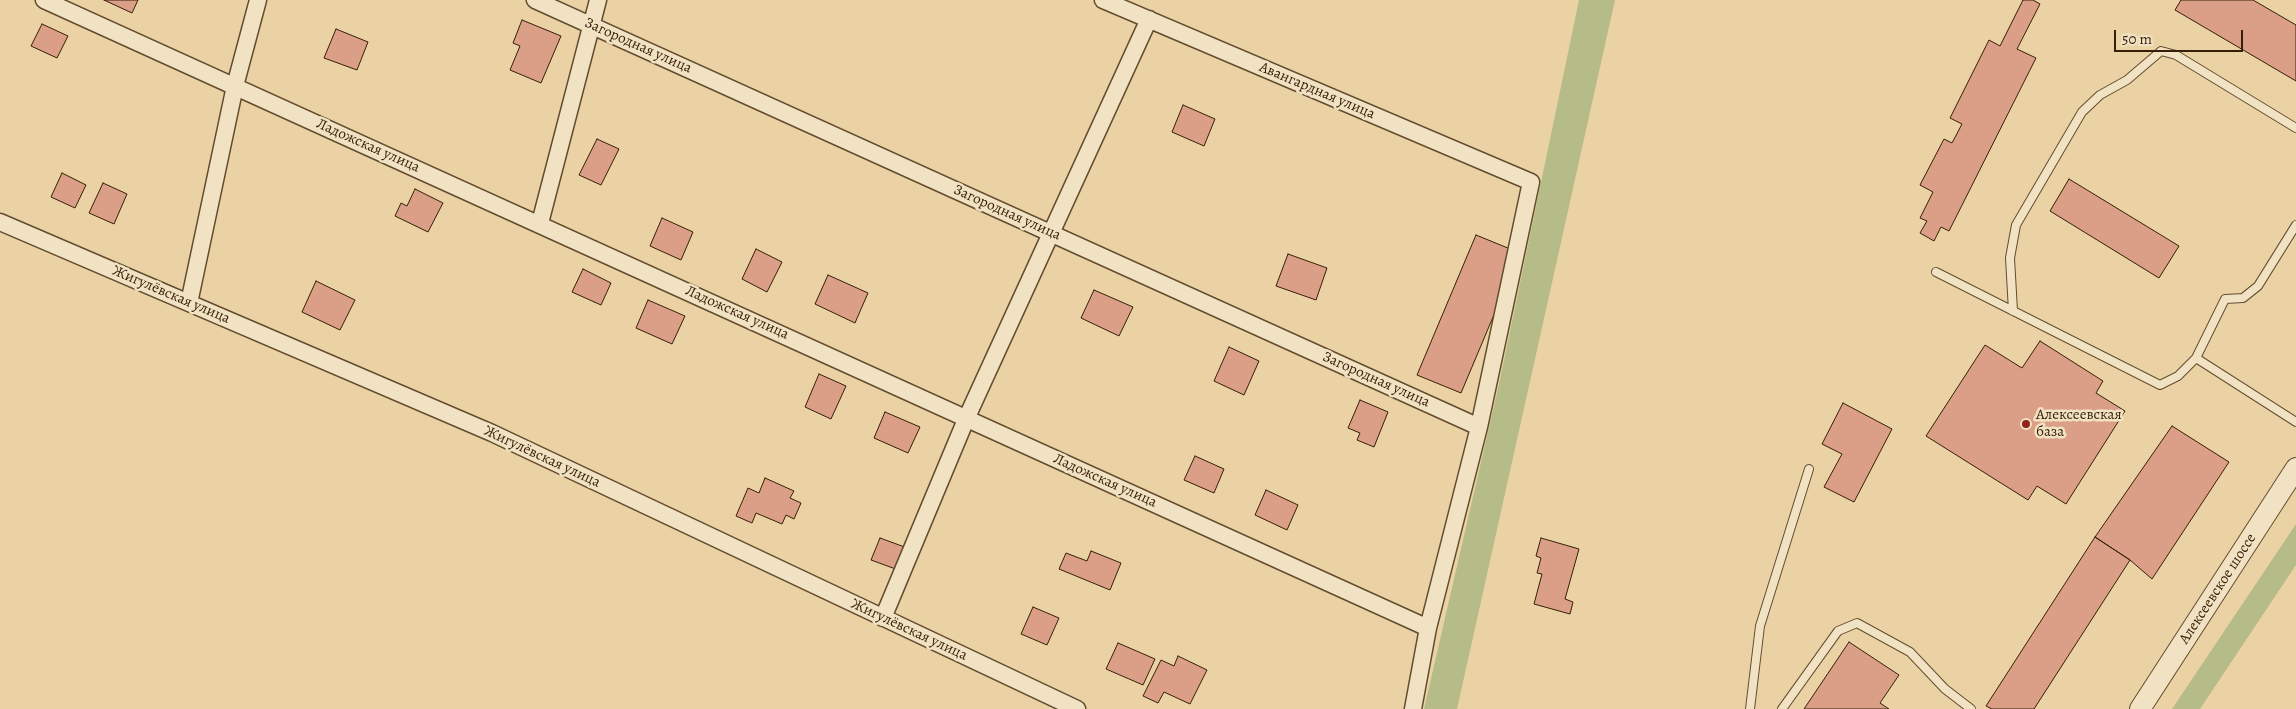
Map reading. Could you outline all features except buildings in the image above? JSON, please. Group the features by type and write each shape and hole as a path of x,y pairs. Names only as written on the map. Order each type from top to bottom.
{"street":[{"name":"Ладожская улица","path":"44,0 540,223 1428,628"},
{"path":"189,303 235,86 258,0"},
{"name":"Загородная улица","path":"535,0 1479,426"},
{"path":"540,223 598,0"},
{"name":"Авангардная улица","path":"1104,0 1531,182 1479,426"},
{"path":"883,618 967,417 1052,234 1148,19"},
{"name":"Жигулёвская улица","path":"0,222 492,433 1077,709"},
{"path":"1413,709 1428,628 1479,426"},
{"name":"Алексеевское шоссе","path":"2140,709 2296,468"}],"lane":[{"path":"2013,311 2010,258 2016,225 2082,112 2100,95 2127,80 2161,51 2176,55 2296,128"},
{"path":"1936,272 2160,385 2178,376 2196,358 2225,299 2243,298 2258,286 2296,225"},
{"path":"2196,358 2296,422"},
{"path":"1750,709 1760,626 1808,469"},
{"path":"1782,709 1838,630 1857,623 1910,652 1945,689 1971,709"}],"green space":[{"path":"1579,0 1615,0 1457,709 1424,709 1499,384"},
{"path":"2296,524 2296,565 2200,709 2172,709"}],"place":[{"name":"Алексеевская база","path":"2026,424"}]}
